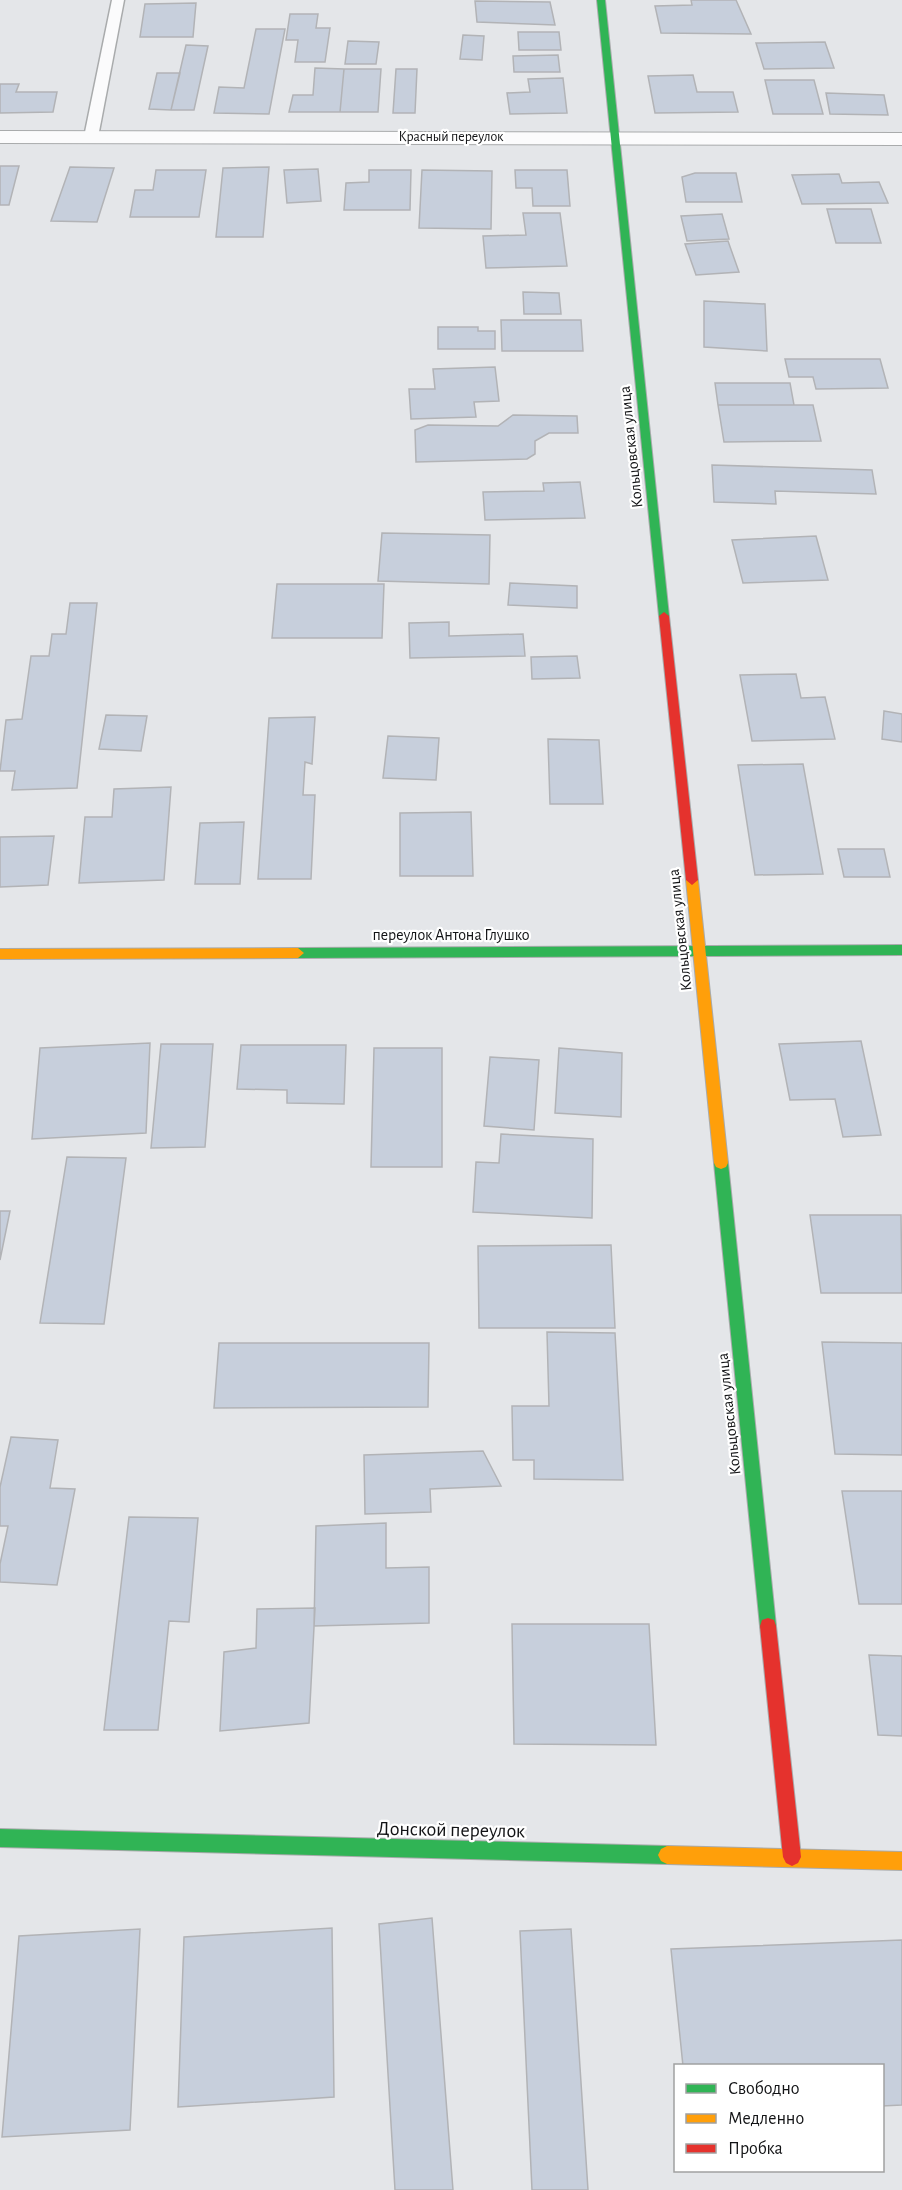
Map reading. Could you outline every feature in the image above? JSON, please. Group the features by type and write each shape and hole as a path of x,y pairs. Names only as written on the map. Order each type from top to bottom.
{"street":[{"name":"Кольцовская улица","path":"601,0 617,137 792,1857"},
{"name":"Красный переулок","path":"0,137 902,139"},
{"name":"переулок Антона Глушко","path":"0,954 902,950"},
{"name":"Донской переулок","path":"0,1838 902,1861"}],"lane":[{"path":"91,137 118,0"}],"building":[{"path":"691,0 736,0 751,34 661,33 655,6 692,5"},
{"path":"475,1 550,2 555,25 477,22"},
{"path":"196,3 193,37 140,37 145,4"},
{"path":"290,14 318,14 316,28 330,28 325,62 295,62 298,40 286,40"},
{"path":"256,29 285,29 269,114 214,113 219,87 244,88"},
{"path":"518,32 559,32 561,50 519,50"},
{"path":"463,35 484,36 482,60 460,59"},
{"path":"348,41 379,42 376,64 345,64"},
{"path":"825,42 834,68 764,69 756,43"},
{"path":"186,45 208,46 194,110 171,110"},
{"path":"558,55 560,72 514,72 513,56"},
{"path":"315,68 344,69 340,112 289,112 293,95 313,95"},
{"path":"344,69 381,69 378,112 340,112"},
{"path":"396,69 417,69 415,113 393,113"},
{"path":"157,73 180,73 171,110 149,109"},
{"path":"693,75 697,92 733,92 738,112 655,113 648,76"},
{"path":"563,78 567,113 510,114 507,93 530,92 528,79"},
{"path":"765,80 814,80 823,114 773,114"},
{"path":"0,84 19,84 16,92 57,92 53,112 0,113"},
{"path":"826,93 884,95 888,115 830,114"},
{"path":"0,166 19,166 9,205 0,205"},
{"path":"70,167 114,168 97,222 51,221"},
{"path":"269,167 263,237 216,237 223,168"},
{"path":"318,169 321,201 287,203 284,170"},
{"path":"156,170 206,170 199,217 130,217 135,190 153,190"},
{"path":"369,170 411,170 410,210 344,210 346,183 369,182"},
{"path":"422,170 492,171 491,229 419,228"},
{"path":"515,170 567,170 570,206 533,206 532,188 516,188"},
{"path":"695,173 736,173 742,202 686,202 682,177"},
{"path":"839,174 842,183 879,182 888,203 802,204 792,175"},
{"path":"827,209 871,209 881,243 836,243"},
{"path":"523,213 560,213 567,266 486,268 483,236 526,235"},
{"path":"722,214 729,239 687,241 681,216"},
{"path":"728,241 739,272 696,275 685,244"},
{"path":"523,292 559,293 561,314 524,314"},
{"path":"704,301 765,304 767,351 704,347"},
{"path":"501,320 581,320 583,351 502,351"},
{"path":"438,327 478,327 478,331 495,331 495,349 438,349"},
{"path":"785,359 880,359 888,388 816,389 813,377 789,377"},
{"path":"495,367 499,401 474,402 476,417 411,419 409,389 435,389 433,369"},
{"path":"715,383 790,383 794,405 718,405"},
{"path":"718,405 813,405 821,441 724,442"},
{"path":"513,415 577,416 578,433 549,433 535,441 535,454 527,459 416,462 415,430 428,425 498,426"},
{"path":"712,465 872,470 876,494 775,491 776,504 714,502"},
{"path":"580,482 585,518 485,520 483,492 544,491 543,483"},
{"path":"382,533 490,535 489,584 378,581"},
{"path":"816,536 828,580 743,583 732,540"},
{"path":"510,583 577,586 577,608 508,605"},
{"path":"277,584 384,584 382,638 272,638"},
{"path":"70,603 97,603 77,788 12,790 15,771 0,771 6,720 22,719 31,656 49,656 52,634 66,634"},
{"path":"449,622 449,636 523,634 525,656 410,658 409,623"},
{"path":"577,656 580,678 532,679 531,657"},
{"path":"796,674 801,698 825,697 835,739 752,741 740,675"},
{"path":"884,711 902,714 902,742 882,739"},
{"path":"106,715 147,716 141,751 99,749"},
{"path":"315,717 312,764 305,762 303,795 315,795 311,879 258,879 269,718"},
{"path":"388,736 439,738 436,780 383,778"},
{"path":"548,739 599,740 603,804 550,804"},
{"path":"803,764 823,874 755,875 738,765"},
{"path":"171,787 164,880 79,883 85,817 112,817 114,789"},
{"path":"471,812 473,876 400,876 400,813"},
{"path":"244,822 240,884 195,884 200,823"},
{"path":"54,836 48,885 0,887 0,837"},
{"path":"838,849 884,849 890,877 844,877"},
{"path":"861,1041 881,1135 843,1137 835,1099 790,1100 779,1044"},
{"path":"150,1043 146,1133 32,1139 40,1048"},
{"path":"161,1044 213,1044 205,1147 151,1148"},
{"path":"241,1045 346,1045 344,1104 287,1103 287,1090 237,1089"},
{"path":"374,1048 442,1048 442,1167 371,1167"},
{"path":"559,1048 622,1053 621,1117 555,1113"},
{"path":"490,1057 539,1060 534,1130 484,1126"},
{"path":"501,1134 593,1139 592,1218 473,1212 476,1162 499,1163"},
{"path":"67,1157 126,1158 104,1324 40,1323"},
{"path":"0,1211 10,1211 0,1260"},
{"path":"810,1215 901,1215 902,1293 821,1293"},
{"path":"611,1245 615,1328 479,1328 478,1246"},
{"path":"547,1332 615,1333 623,1480 534,1479 534,1460 513,1460 512,1406 549,1406"},
{"path":"822,1342 902,1343 902,1455 835,1454"},
{"path":"219,1343 429,1343 428,1407 214,1408"},
{"path":"11,1437 58,1440 50,1488 75,1489 57,1585 0,1582 0,1564 8,1526 0,1526 0,1487"},
{"path":"483,1451 501,1486 430,1489 431,1512 365,1514 364,1455"},
{"path":"842,1491 902,1491 902,1604 859,1604"},
{"path":"129,1517 198,1518 189,1622 169,1621 158,1730 104,1730"},
{"path":"386,1523 386,1568 429,1567 429,1623 314,1626 316,1526"},
{"path":"315,1608 309,1723 220,1731 224,1652 256,1648 257,1609"},
{"path":"512,1624 649,1624 656,1745 514,1744"},
{"path":"869,1655 902,1656 902,1736 878,1735"},
{"path":"432,1918 453,2190 395,2190 379,1924"},
{"path":"332,1928 334,2097 178,2107 184,1937"},
{"path":"140,1929 130,2130 2,2137 19,1936"},
{"path":"571,1929 588,2190 532,2190 520,1931"},
{"path":"902,1940 902,2105 884,2106 884,2064 683,2064 671,1949"}],"traffic: fast":[{"path":"601,0 664,616"},
{"path":"298,953 902,950"},
{"path":"721,1163 768,1626"},
{"path":"0,1838 667,1855"}],"traffic: slow":[{"path":"692,880 721,1163"},
{"path":"0,954 298,953"},
{"path":"667,1855 902,1861"}],"traffic: jam":[{"path":"664,616 692,880"},
{"path":"768,1626 792,1857"}]}
